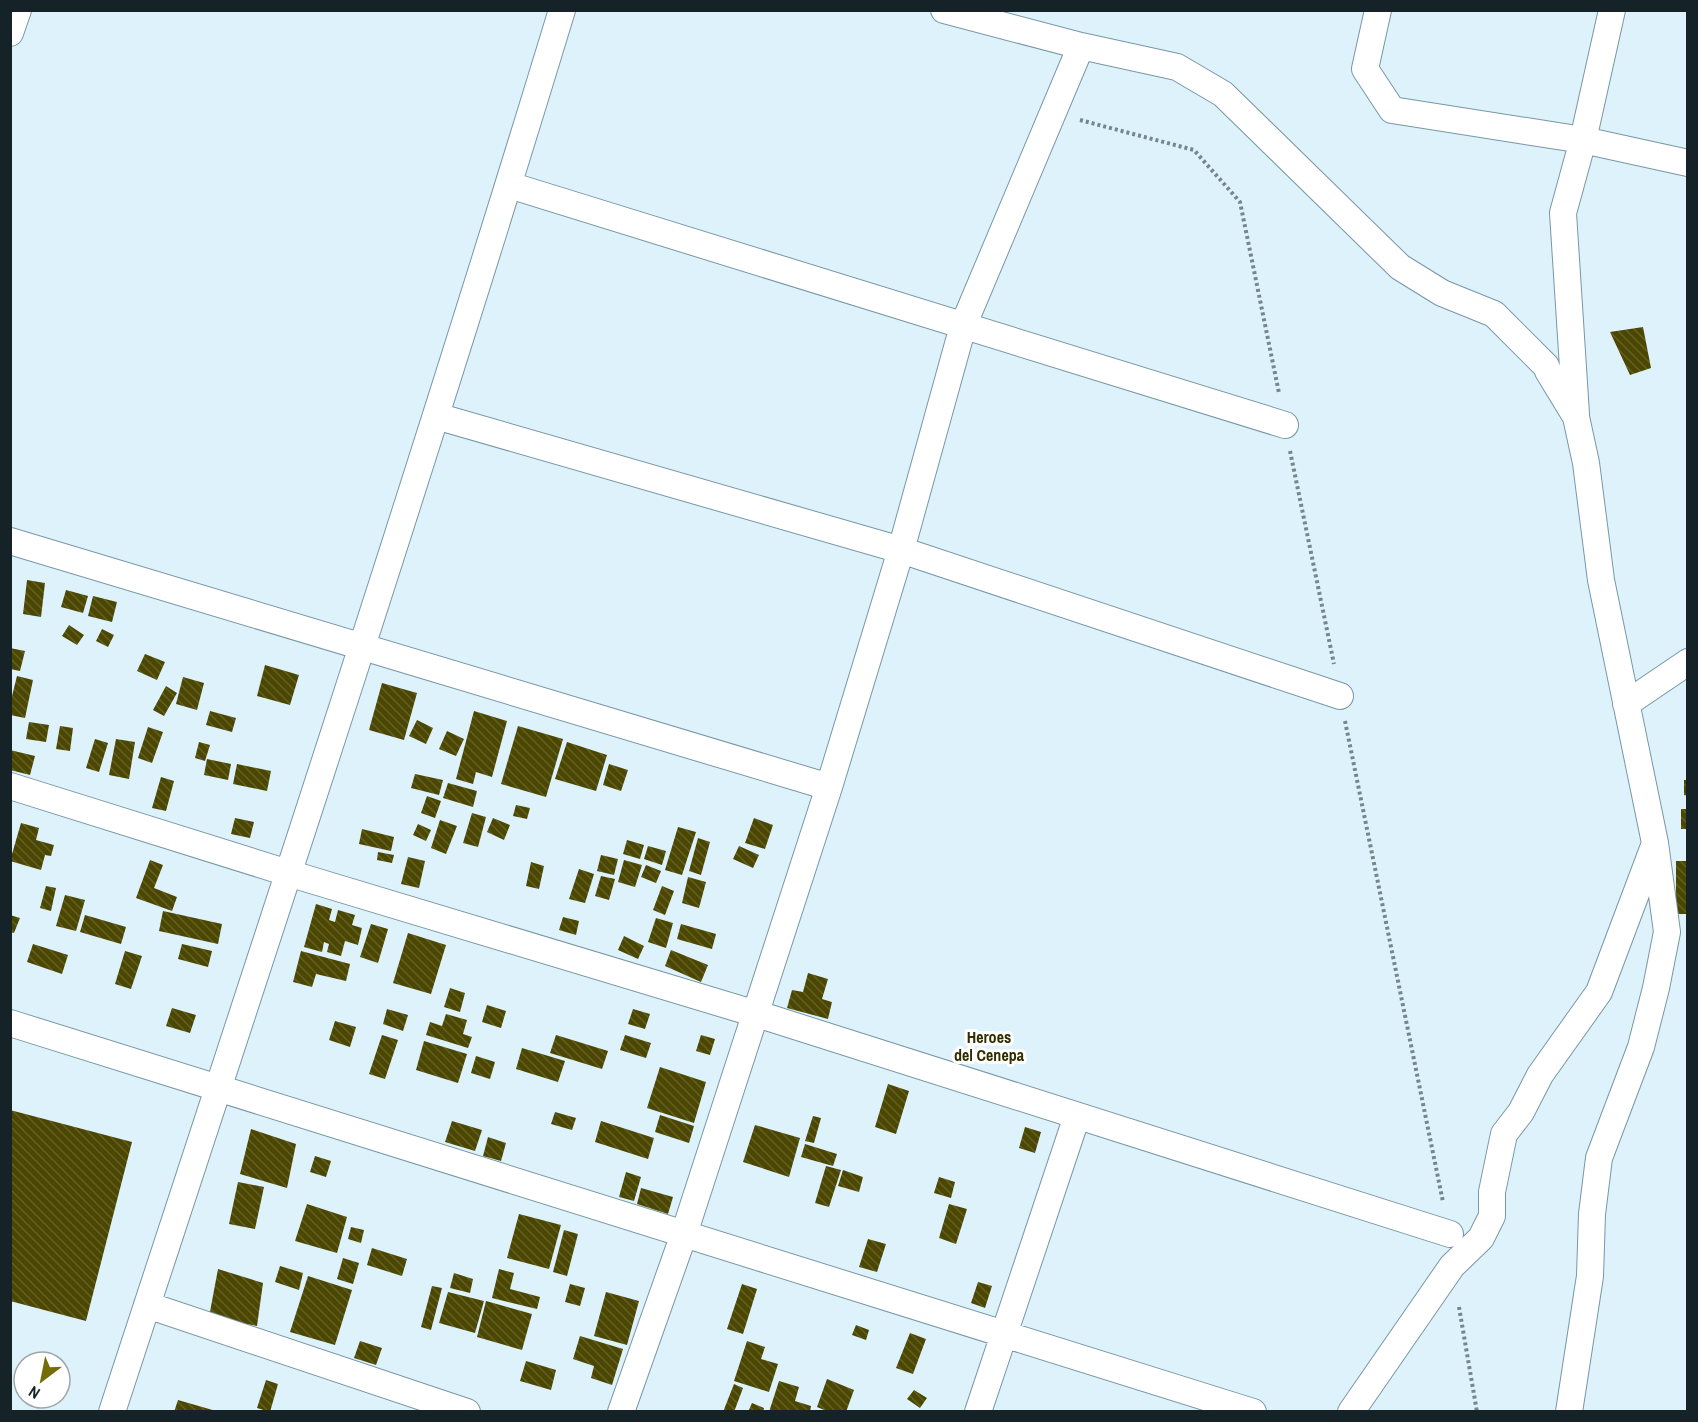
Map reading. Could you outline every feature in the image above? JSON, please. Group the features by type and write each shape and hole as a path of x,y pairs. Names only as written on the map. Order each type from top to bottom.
{"street":[{"path":"10,33 18,10"},
{"path":"112,1412 362,647 509,185 562,10"},
{"path":"944,10 1081,46 1177,67 1223,94 1400,267 1443,292 1494,314 1546,366 1576,417"},
{"path":"1378,10 1365,69 1392,110 1583,140 1688,163"},
{"path":"1569,1412 1590,1276 1592,1214 1599,1158 1641,1047 1667,932 1655,843 1601,580 1586,463 1576,417 1563,213 1583,140 1612,10"},
{"path":"621,1412 684,1234 829,788 901,550 963,326 1081,46"},
{"path":"509,185 1285,425"},
{"path":"436,416 901,550 1340,696"},
{"path":"10,541 829,788"},
{"path":"1626,704 1688,662"},
{"path":"10,786 756,1015 1450,1234"},
{"path":"1351,1412 1452,1266 1481,1238 1491,1216 1492,1192 1504,1134 1521,1112 1540,1075 1599,992 1655,843"},
{"path":"10,1023 1253,1412"},
{"path":"978,1412 1077,1116"},
{"path":"147,1305 467,1412"}],"path":[{"path":"1053,113 1194,150 1240,202 1450,1234"},
{"path":"1452,1266 1477,1412"}],"building":[{"path":"1643,327 1651,368 1630,375 1610,332"},
{"path":"27,580 45,583 41,617 23,614"},
{"path":"66,590 88,596 83,613 61,607"},
{"path":"93,596 117,602 112,622 88,616"},
{"path":"69,625 84,635 77,645 62,636"},
{"path":"102,629 114,635 108,647 96,641"},
{"path":"10,648 25,651 20,671 10,669"},
{"path":"145,654 165,662 157,680 137,671"},
{"path":"265,665 299,675 290,705 257,696"},
{"path":"17,676 33,680 25,718 10,715 10,704"},
{"path":"183,677 204,683 197,710 176,704"},
{"path":"382,683 417,693 404,740 369,730"},
{"path":"166,686 177,693 164,716 153,710"},
{"path":"210,711 236,718 232,732 206,725"},
{"path":"474,711 507,721 492,777 476,772 473,784 456,779"},
{"path":"417,720 433,728 426,744 409,736"},
{"path":"29,722 49,725 46,742 26,739"},
{"path":"60,726 73,728 70,751 56,749"},
{"path":"518,726 563,739 546,797 501,784"},
{"path":"148,727 163,732 152,763 138,758"},
{"path":"447,731 464,739 456,756 439,749"},
{"path":"95,739 108,743 99,772 86,768"},
{"path":"116,739 135,742 129,779 109,775"},
{"path":"199,742 210,745 205,761 195,758"},
{"path":"567,742 607,755 596,791 555,779"},
{"path":"10,750 35,756 30,775 10,770"},
{"path":"207,759 231,764 228,780 204,775"},
{"path":"237,764 271,771 267,791 233,784"},
{"path":"609,764 628,770 621,791 603,785"},
{"path":"415,774 443,780 439,795 411,788"},
{"path":"161,777 174,781 166,811 152,808"},
{"path":"1684,780 1688,780 1688,796 1684,795"},
{"path":"448,783 477,791 473,807 443,798"},
{"path":"427,796 441,801 435,818 421,813"},
{"path":"516,805 530,808 527,819 513,816"},
{"path":"1681,809 1688,809 1688,829 1681,829"},
{"path":"472,813 486,817 478,847 463,843"},
{"path":"235,818 254,822 250,838 231,834"},
{"path":"493,818 510,825 504,840 487,832"},
{"path":"754,818 773,825 765,849 745,843"},
{"path":"440,820 457,826 446,854 431,848"},
{"path":"21,823 39,828 36,840 54,845 51,856 45,855 41,870 10,861"},
{"path":"418,824 431,830 426,841 413,835"},
{"path":"678,827 696,832 682,875 665,870"},
{"path":"362,829 394,837 391,851 359,844"},
{"path":"698,838 710,842 701,875 689,871"},
{"path":"627,840 644,845 640,859 623,854"},
{"path":"648,846 666,851 662,865 644,859"},
{"path":"739,846 759,855 753,868 733,859"},
{"path":"378,852 394,855 392,863 377,860"},
{"path":"601,855 618,859 614,875 597,871"},
{"path":"408,857 425,861 419,888 401,884"},
{"path":"150,860 163,865 154,888 177,897 172,911 136,898"},
{"path":"624,860 642,865 635,887 618,882"},
{"path":"1676,861 1688,861 1688,914 1676,914"},
{"path":"531,862 544,866 539,889 526,886"},
{"path":"646,865 661,871 656,883 641,877"},
{"path":"579,869 594,874 585,903 569,899"},
{"path":"601,876 615,879 609,900 595,896"},
{"path":"688,877 706,882 699,908 682,903"},
{"path":"46,886 56,888 51,911 40,908"},
{"path":"662,886 674,891 665,915 653,910"},
{"path":"65,895 85,900 76,931 56,926"},
{"path":"316,904 332,909 329,920 335,922 338,910 355,915 352,925 362,928 358,945 345,941 341,956 327,952 329,944 324,942 322,952 304,947"},
{"path":"163,911 222,924 218,944 159,931"},
{"path":"10,915 20,918 14,933 10,932"},
{"path":"85,915 126,927 121,944 80,932"},
{"path":"563,917 579,921 576,935 559,930"},
{"path":"656,918 673,923 666,948 648,942"},
{"path":"371,924 388,929 378,963 360,957"},
{"path":"681,924 716,934 712,949 677,939"},
{"path":"408,933 446,945 431,994 393,983"},
{"path":"624,936 644,946 638,959 618,950"},
{"path":"33,944 68,955 62,974 27,962"},
{"path":"182,944 212,951 208,967 178,959"},
{"path":"671,950 708,965 701,982 665,966"},
{"path":"125,951 142,956 131,989 115,984"},
{"path":"301,951 350,964 346,981 316,974 312,987 293,982"},
{"path":"808,973 828,979 822,999 832,1002 828,1019 787,1008 792,990 803,992"},
{"path":"450,988 465,993 460,1012 444,1007"},
{"path":"487,1005 506,1011 501,1028 482,1022"},
{"path":"172,1008 196,1015 190,1033 166,1026"},
{"path":"387,1009 408,1015 403,1031 383,1024"},
{"path":"633,1009 650,1014 645,1029 628,1024"},
{"path":"446,1014 467,1020 463,1034 472,1037 468,1048 426,1035 430,1022 442,1026"},
{"path":"335,1021 356,1027 350,1047 329,1040"},
{"path":"382,1035 398,1040 385,1079 369,1074"},
{"path":"556,1035 608,1051 602,1069 550,1053"},
{"path":"625,1035 651,1043 646,1058 620,1050"},
{"path":"701,1035 715,1039 710,1055 696,1051"},
{"path":"424,1041 467,1054 458,1083 416,1070"},
{"path":"522,1048 565,1061 558,1082 516,1069"},
{"path":"476,1056 495,1062 490,1079 471,1073"},
{"path":"660,1067 706,1082 694,1123 647,1108"},
{"path":"888,1084 909,1091 896,1134 875,1127"},
{"path":"10,1110 132,1142 86,1321 10,1301"},
{"path":"555,1112 576,1118 572,1130 551,1124"},
{"path":"660,1115 694,1126 689,1143 655,1132"},
{"path":"813,1116 821,1118 814,1143 805,1141"},
{"path":"452,1121 482,1130 475,1151 445,1142"},
{"path":"601,1121 654,1138 648,1159 595,1142"},
{"path":"755,1125 800,1138 789,1177 743,1162"},
{"path":"1025,1127 1041,1132 1035,1153 1019,1148"},
{"path":"251,1129 296,1144 287,1188 240,1174"},
{"path":"488,1137 506,1143 501,1161 483,1156"},
{"path":"805,1144 837,1154 833,1166 801,1157"},
{"path":"315,1156 331,1161 326,1177 310,1172"},
{"path":"826,1166 841,1170 829,1207 815,1203"},
{"path":"843,1170 863,1177 859,1192 838,1186"},
{"path":"626,1172 641,1177 634,1201 619,1197"},
{"path":"939,1177 955,1182 951,1198 934,1193"},
{"path":"238,1182 264,1187 255,1229 229,1224"},
{"path":"641,1188 673,1197 668,1214 637,1204"},
{"path":"307,1204 347,1217 337,1253 295,1241"},
{"path":"949,1204 967,1209 956,1244 939,1238"},
{"path":"519,1214 561,1225 549,1269 507,1258"},
{"path":"351,1227 364,1230 361,1243 348,1239"},
{"path":"564,1230 578,1234 567,1276 553,1272"},
{"path":"868,1239 886,1244 877,1272 859,1267"},
{"path":"372,1248 407,1259 402,1276 367,1265"},
{"path":"343,1258 359,1263 353,1284 337,1279"},
{"path":"280,1266 303,1273 299,1290 275,1282"},
{"path":"218,1269 263,1283 257,1326 209,1317"},
{"path":"499,1269 514,1273 510,1289 540,1297 537,1309 492,1298"},
{"path":"454,1273 473,1279 470,1293 450,1288"},
{"path":"308,1276 352,1290 335,1345 290,1332"},
{"path":"978,1282 992,1286 985,1308 971,1303"},
{"path":"570,1284 585,1288 580,1306 565,1302"},
{"path":"742,1284 757,1289 743,1334 727,1329"},
{"path":"432,1286 442,1288 431,1330 421,1327"},
{"path":"448,1292 484,1301 475,1333 439,1323"},
{"path":"606,1292 639,1301 627,1345 594,1336"},
{"path":"486,1301 532,1314 522,1350 477,1337"},
{"path":"856,1325 869,1330 866,1340 852,1335"},
{"path":"910,1333 926,1339 913,1374 896,1368"},
{"path":"580,1336 623,1349 612,1385 591,1378 594,1366 573,1359"},
{"path":"360,1341 382,1348 376,1365 354,1358"},
{"path":"747,1341 765,1347 761,1359 778,1364 769,1392 734,1381"},
{"path":"526,1361 556,1370 551,1390 520,1381"},
{"path":"827,1379 854,1390 846,1412 829,1412 817,1407"},
{"path":"266,1380 278,1384 270,1412 257,1408"},
{"path":"779,1381 799,1387 795,1401 811,1406 810,1412 769,1412"},
{"path":"734,1384 743,1388 734,1412 723,1412"},
{"path":"914,1390 927,1398 920,1408 907,1399"},
{"path":"178,1400 216,1411 216,1412 174,1412"},
{"path":"752,1403 764,1408 763,1412 748,1412"}],"district":[{"name":"Heroes del Cenepa","path":"989,1046"}]}
